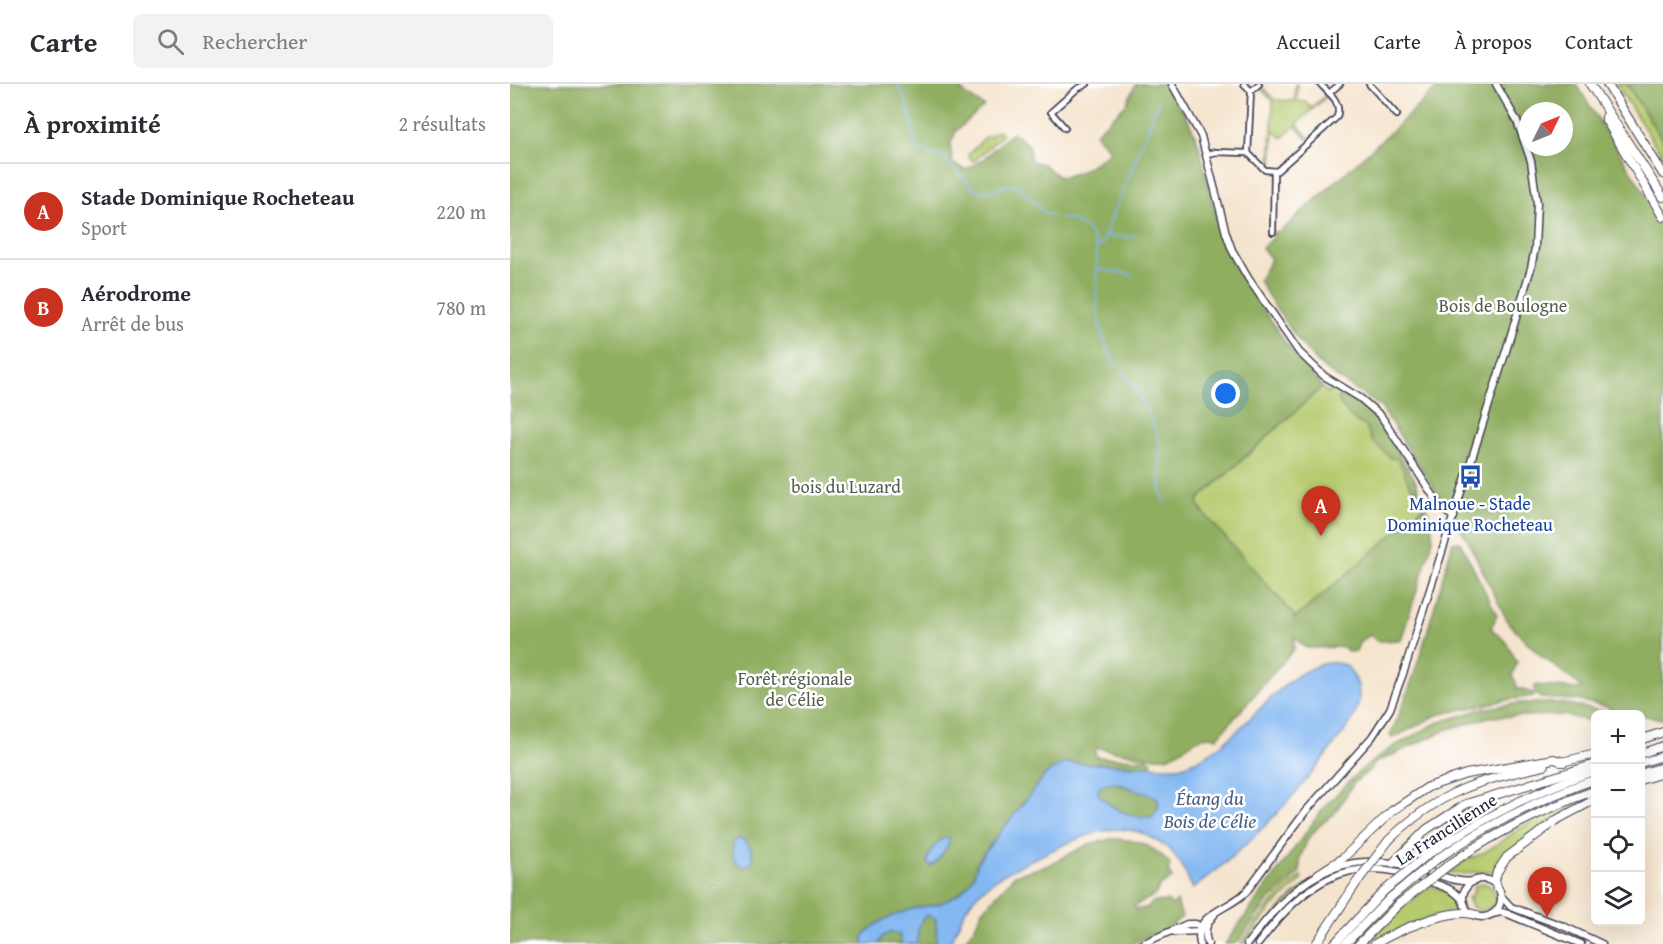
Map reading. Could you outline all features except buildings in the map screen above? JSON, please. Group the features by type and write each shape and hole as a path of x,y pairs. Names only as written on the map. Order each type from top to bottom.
{"highway":[{"path":"1590,84 1663,197"},
{"path":"1607,84 1663,174"},
{"path":"1607,112 1606,120 1663,217"},
{"path":"1645,739 1663,732"},
{"path":"1645,753 1663,746"},
{"path":"1316,944 1357,882 1389,840 1428,806 1463,788 1502,775 1591,755"},
{"path":"1645,762 1663,756"},
{"path":"1318,874 1343,858 1392,811 1428,787 1466,774 1554,759 1564,762"},
{"path":"1393,863 1427,829 1466,804 1591,766"},
{"path":"1645,773 1663,767"},
{"name":"La Francilienne","path":"1334,944 1427,855 1481,821 1522,799 1591,772"},
{"path":"1645,779 1663,773"},
{"name":"La Francilienne","path":"1346,944 1388,894 1474,834 1548,797 1591,780"},
{"path":"1359,944 1400,903 1450,864 1510,826 1591,792"},
{"path":"1499,890 1495,881 1496,874 1500,865 1508,857 1558,819 1591,802"},
{"path":"1375,944 1424,922 1461,912 1476,915"}],"main road":[{"path":"1172,84 1198,129 1207,154 1232,250 1243,271 1299,352 1324,376 1360,398 1382,416 1442,508 1454,517"},
{"path":"1199,944 1205,919 1234,903 1246,892 1305,812 1372,736 1390,709 1404,671 1531,268 1537,226 1537,203 1531,161 1516,121 1496,84"},
{"path":"1247,944 1279,904 1299,886 1318,874 1356,863 1393,863 1418,868 1458,881 1486,880 1499,890 1504,902 1511,907 1545,919 1601,944"},
{"path":"1258,944 1285,910 1308,890 1324,880 1355,870 1384,870 1412,874 1457,893 1476,915 1498,912 1508,914 1581,944"},
{"path":"1465,905 1465,891 1475,880"},
{"path":"1489,915 1498,907 1499,890"},
{"path":"1142,944 1187,924 1201,929 1208,944"},
{"path":"1170,932 1201,929"},
{"path":"1183,931 1199,944"}],"street":[{"path":"1065,128 1051,112 1077,89 1087,84"},
{"path":"1244,84 1251,91"},
{"path":"1248,153 1251,91 1259,84"},
{"path":"1207,154 1248,153 1265,170 1277,171 1337,117 1338,105 1320,84"},
{"path":"1329,93 1340,84"},
{"path":"1369,84 1397,115"},
{"path":"1273,232 1274,171"}],"green space":[{"name":"Forêt régionale de Célie","path":"510,84 956,84 966,95 984,106 956,131 950,145 953,164 966,170 983,159 1012,133 1029,145 1030,158 1033,162 1043,164 1059,177 1080,171 1110,152 1096,133 1126,104 1136,84 1164,84 1189,121 1199,145 1214,209 1229,258 1285,342 1322,387 1200,498 1198,503 1201,510 1294,615 1294,619 1426,506 1433,540 1401,640 1377,641 1370,635 1360,641 1356,651 1349,652 1343,647 1306,648 1294,637 1294,649 1217,738 1211,736 1198,739 1167,757 1144,756 1097,748 1095,751 1097,757 1131,759 1147,757 1152,763 1149,766 1064,763 1047,773 977,862 973,877 964,889 945,901 915,908 887,920 863,937 863,944 510,944"},
{"path":"1295,84 1297,84 1297,101 1306,102 1311,108 1327,96 1297,124 1309,138 1307,139 1295,126 1282,138 1274,130 1272,167 1270,167 1273,102 1260,88 1262,87 1275,100 1294,101"},
{"name":"Bois de Boulogne","path":"1441,84 1576,84 1663,222 1663,719 1645,716 1645,710 1611,710 1577,700 1540,698 1535,692 1534,687 1537,685 1577,689 1582,687 1540,655 1509,624 1467,539 1381,407 1321,365 1282,317 1259,280 1271,259 1262,248 1273,238 1273,232 1280,232"},
{"path":"1616,84 1627,84 1663,141 1663,157"},
{"path":"1627,84 1663,84 1663,141"},
{"path":"1000,131 1002,135 974,161 970,159 968,155 986,136 989,137"},
{"path":"1322,387 1327,393 1330,390 1358,403 1380,425 1414,478 1426,503 1396,533 1294,619 1195,503"},
{"path":"1343,395 1364,408 1380,423 1419,491 1412,488 1396,458 1392,459 1372,441 1366,426 1357,422 1345,410 1338,397"},
{"path":"1453,542 1460,542 1497,615 1491,628 1506,642 1517,662 1512,676 1516,682 1516,688 1533,693 1535,696 1437,715 1393,738 1390,736 1417,665"},
{"path":"1519,703 1562,703 1596,710 1591,710 1591,721 1562,715 1489,717 1446,730 1375,763 1354,783 1334,814 1308,839 1300,858 1300,872 1268,901 1238,942 1225,944 1325,806 1362,769 1393,747 1437,723 1482,709"},
{"path":"1106,783 1116,783 1157,797 1159,806 1153,816 1130,815 1123,812 1098,794 1098,789"},
{"path":"1589,798 1569,810 1494,872 1455,874 1449,872 1530,823"},
{"path":"1111,839 1144,844 1158,852 1170,864 1168,871 1172,878 1160,886 1155,895 1135,906 1136,910 1148,907 1153,902 1168,901 1172,906 1177,901 1182,917 1165,930 1131,944 962,944 974,928 983,910 1015,875 1046,866 1089,844"},
{"path":"1356,865 1357,868 1329,875 1306,887 1287,904 1255,944 1251,944 1284,904 1308,884 1338,870"},
{"path":"1301,876 1302,880 1272,908 1244,944 1241,944 1275,899"},
{"path":"1483,883 1494,890 1496,897 1491,908 1481,911 1472,907 1468,897 1471,897 1473,887"},
{"path":"1431,885 1454,895 1463,908 1433,916 1366,944 1399,911"},
{"path":"928,915 936,919 937,944 917,944 920,924"},
{"path":"891,932 899,933 902,944 879,944 881,937"}],"water":[{"name":"Étang du Bois de Célie","path":"1330,662 1346,665 1359,688 1358,705 1353,718 1318,766 1285,804 1232,857 1193,889 1179,861 1164,845 1144,834 1130,830 1102,831 1046,853 991,883 971,901 949,944 937,944 936,919 928,915 920,924 917,944 902,944 899,934 891,932 882,937 879,944 863,944 863,937 880,922 915,908 935,905 964,889 973,877 977,862 1047,773 1064,763 1182,766 1203,757 1222,744 1274,695 1310,669","holes":["1106,783 1116,783 1157,797 1159,806 1153,816 1130,815 1098,794 1098,789"]},
{"path":"948,837 950,840 945,851 931,866 927,863 931,851 940,840"},
{"path":"740,838 748,845 753,857 753,861 744,867 739,865 733,856 733,842"}],"waterway":[{"path":"897,84 908,107 915,148 944,158 974,189 985,192 1017,185 1046,214 1052,215"},
{"path":"1096,246 1101,245 1159,100"},
{"path":"1059,217 1081,225 1093,238 1097,254 1096,296 1103,339 1118,366"},
{"path":"1104,236 1136,237"},
{"path":"1098,269 1132,275"},
{"path":"1123,371 1144,406 1156,433 1160,451 1161,489 1166,503"}],"place":[{"name":"Malnoue - Stade Dominique Rocheteau","path":"1470,477"},
{"name":"Stade Dominique Rocheteau","path":"1321,536"},
{"name":"Aérodrome","path":"1547,917"}],"park label":[{"name":"bois du Luzard","path":"846,486"}]}
